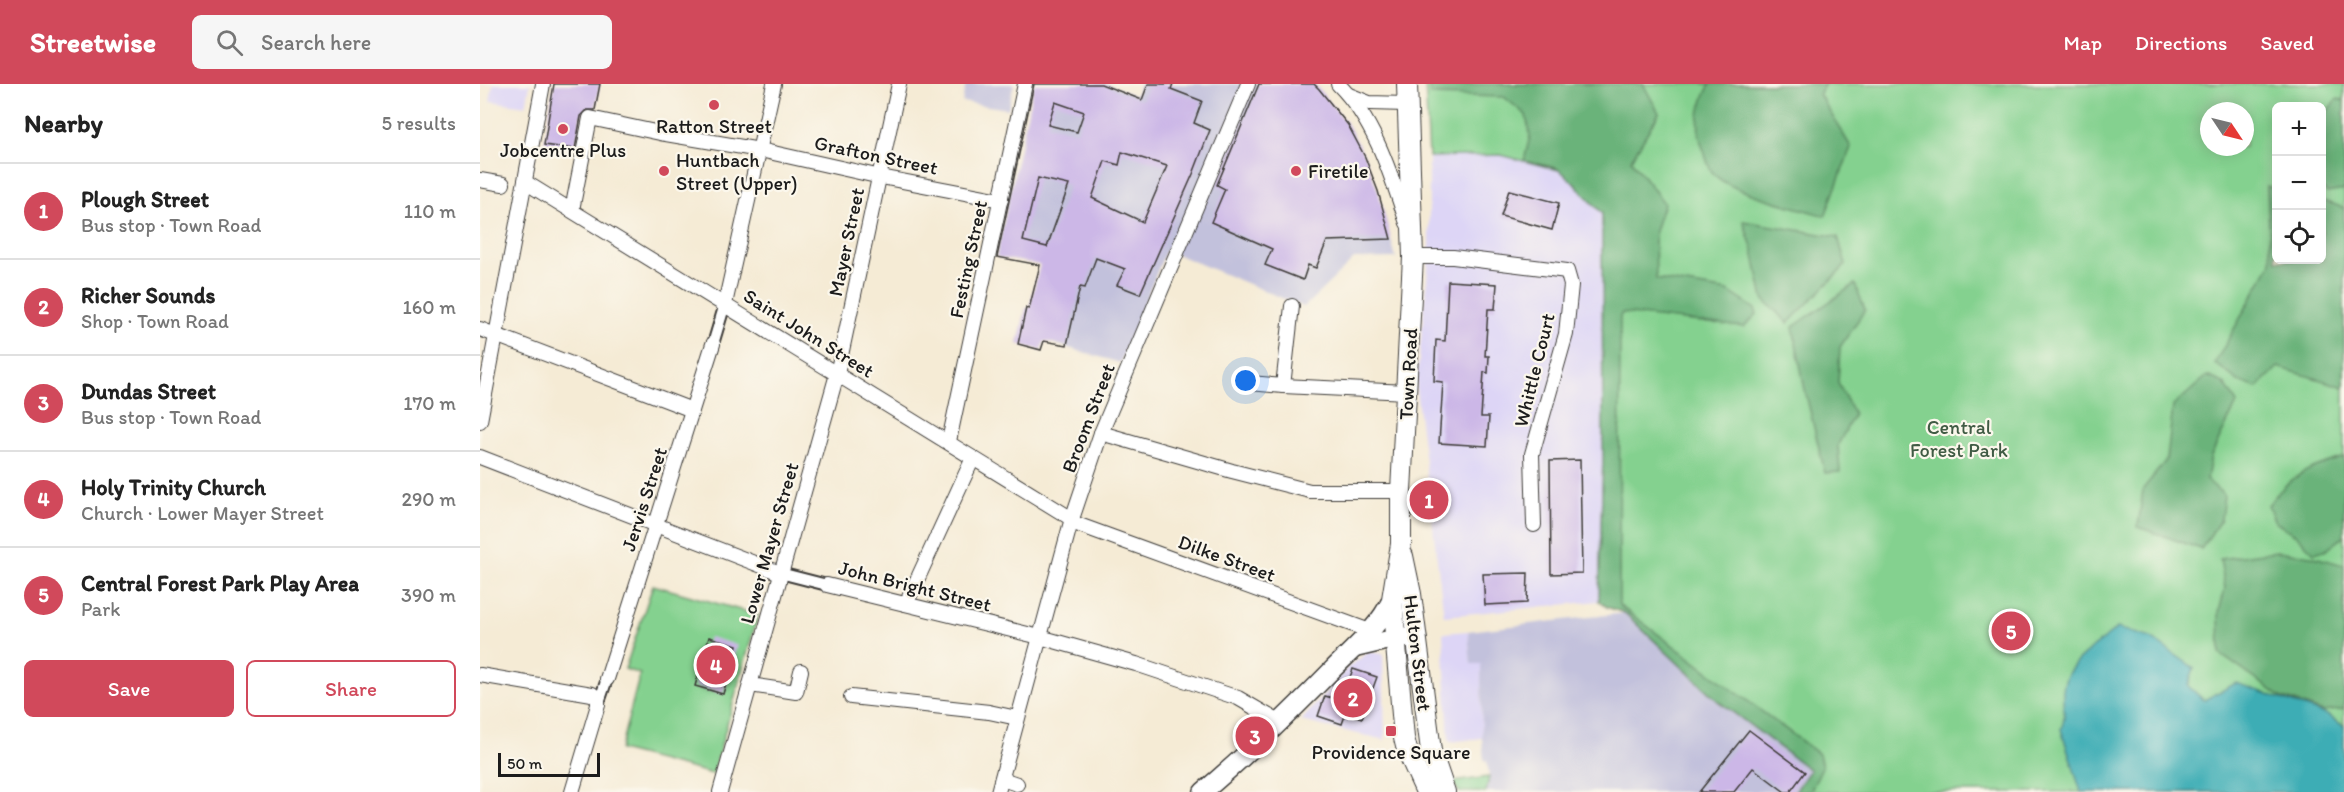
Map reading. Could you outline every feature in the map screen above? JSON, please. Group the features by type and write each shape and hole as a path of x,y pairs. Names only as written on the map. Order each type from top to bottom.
{"main road":[{"name":"Town Road","path":"1392,599 1401,544 1401,491 1412,248 1407,84"},
{"name":"Hulton Street","path":"1401,544 1411,594 1434,763 1445,792"},
{"name":"Hulton Street","path":"1392,599 1404,738 1424,791"},
{"name":"Hulton Street","path":"1424,791 1434,763"}],"street":[{"path":"480,421 543,84"},
{"path":"725,304 774,84"},
{"name":"Mayer Street","path":"837,374 899,84"},
{"name":"Festing Street","path":"949,441 1025,84"},
{"name":"Broom Street","path":"1017,784 1000,785 1072,520 1101,433 1248,84"},
{"path":"1338,84 1349,95 1376,140 1390,175 1412,248"},
{"path":"1349,95 1369,103 1407,104"},
{"name":"Grafton Street","path":"572,210 590,117 1000,200"},
{"path":"480,180 525,185"},
{"name":"Saint John Street","path":"525,185 572,210 949,441 1072,520"},
{"name":"Whittle Court","path":"1412,248 1453,257 1567,271 1571,285 1566,334 1532,454 1534,525"},
{"name":"Jervis Street","path":"572,792 598,702 657,526 725,304"},
{"path":"1283,386 1292,306"},
{"path":"480,329 692,410"},
{"name":"Lower Mayer Street","path":"720,792 837,374"},
{"path":"1250,383 1407,392"},
{"path":"1101,433 1310,491 1401,491"},
{"path":"480,457 780,573"},
{"path":"906,604 973,458"},
{"name":"Dilke Street","path":"1072,520 1370,631"},
{"name":"John Bright Street","path":"780,573 1040,637 1136,664 1238,698 1281,723"},
{"name":"Town Road","path":"1203,792 1281,723 1370,631 1387,610 1392,599"},
{"path":"1353,649 1396,638 1417,638"},
{"path":"750,685 796,692 801,671"},
{"path":"480,675 592,694 598,702"},
{"path":"851,697 989,712 1017,718"}],"shaded area":[{"path":"493,84 530,84 526,106 490,101"},
{"path":"966,84 1014,84 1008,109 962,102"},
{"path":"1034,84 1107,84 1135,95 1140,84 1314,84 1348,125 1365,157 1378,191 1396,258 1354,259 1304,307 1166,250 1120,363 1045,341 1041,350 1018,344 1026,308 1029,308 1040,265 996,257"},
{"path":"1501,155 1556,168 1567,176 1602,213 1603,456 1599,601 1444,616 1416,389 1429,257 1429,157"},
{"path":"1625,613 1718,701 1810,770 1795,792 1486,792 1489,777 1487,761 1484,761 1482,738 1481,664 1471,664 1468,631"},
{"path":"1468,631 1471,664 1481,664 1482,738 1449,742 1443,633"},
{"path":"1369,652 1383,654 1385,740 1301,721 1348,667"}],"green space":[{"name":"Central Forest Park","path":"1425,84 2344,84 2344,792 1795,792 1810,770 1718,701 1625,613 1607,607 1599,601 1603,456 1602,213 1562,171 1501,155 1429,157"},
{"path":"1429,84 1643,84 1659,113 1631,160 1664,203 1655,231 1656,279 1728,291 1755,309 1757,314 1744,327 1622,313 1620,317 1619,605 1819,754 1822,767 1810,792 1795,792 1810,770 1718,701 1625,613 1607,607 1599,601 1603,456 1602,213 1567,176 1556,168 1524,161 1530,136 1526,115 1504,97 1430,95"},
{"path":"1710,84 1825,84 1819,94 1851,147 1825,216 1748,193 1733,187 1713,173 1708,165 1698,125 1700,109"},
{"path":"2336,99 2344,100 2344,190 2327,193 2326,192 2326,113"},
{"path":"2267,186 2272,188 2272,264 2326,264 2326,201 2344,208 2344,387 2278,367 2257,388 2238,381 2215,363 2271,263"},
{"path":"1743,221 1838,237 1846,265 1788,323 1763,299 1753,250"},
{"path":"1855,284 1865,310 1840,347 1838,383 1854,414 1838,445 1840,472 1825,473 1793,327"},
{"path":"2207,376 2224,383 2237,403 2211,456 2207,480 2224,495 2221,519 2201,549 2138,527 2143,489 2167,459 2173,406"},
{"path":"2344,457 2344,536 2325,550 2314,553 2296,535 2275,522 2268,505 2293,479 2320,465"},
{"path":"2277,551 2311,556 2344,565 2344,709 2323,712 2281,697 2220,654 2219,612 2225,588 2220,559"},
{"path":"653,585 758,615 713,774 620,750 640,674 625,669"},
{"path":"1489,777 1486,792 1459,792 1452,782"}],"water":[{"path":"2117,628 2151,638 2194,668 2188,686 2204,700 2236,683 2327,715 2344,726 2344,774 2342,777 2344,785 2340,792 2081,792 2061,729 2064,720 2065,680 2069,671 2083,655"}],"building":[{"name":"Jobcentre Plus","path":"554,84 600,84 595,110 587,110 581,116 575,149 544,145"},
{"path":"1034,84 1101,84 1142,100 1148,84 1173,84 1171,89 1202,101 1194,123 1210,130 1140,294 1117,285 1125,269 1096,258 1085,288 1080,287 1067,345 1044,341 1041,350 1018,344 1026,308 1029,309 1040,265 997,257","holes":["1055,102 1084,112 1077,132 1048,125","1122,152 1167,166 1143,222 1092,198 1105,161 1119,165","1038,178 1069,185 1047,247 1023,241"]},
{"name":"Firetile","path":"1259,84 1314,84 1319,89 1348,125 1365,157 1378,191 1391,239 1327,241 1316,268 1308,265 1303,280 1265,265 1272,249 1211,222 1225,189 1217,185"},
{"path":"1509,190 1559,203 1552,230 1501,216"},
{"path":"1448,281 1497,284 1495,309 1488,309 1485,356 1489,356 1488,373 1484,372 1481,417 1489,417 1487,446 1439,443 1443,382 1434,381 1436,340 1445,341"},
{"path":"1580,460 1582,573 1551,574 1550,461"},
{"path":"1528,573 1527,603 1485,605 1483,574"},
{"path":"709,637 737,645 723,694 695,686"},
{"path":"1353,669 1377,677 1362,718 1346,713 1342,724 1318,716 1325,696 1336,699 1339,689 1345,691"},
{"path":"1749,730 1805,772 1790,792 1785,792 1753,768 1734,792 1699,792"}],"place":[{"name":"Ratton Street","path":"714,105"},
{"name":"Jobcentre Plus","path":"563,129"},
{"name":"Huntbach Street (Upper)","path":"664,171"},
{"name":"Firetile","path":"1296,171"},
{"name":"Plough Street","path":"1429,500"},
{"name":"Central Forest Park Play Area","path":"2011,631"},
{"name":"Holy Trinity Church","path":"716,665"},
{"name":"Richer Sounds","path":"1353,698"},
{"name":"Providence Square","path":"1391,731"},
{"name":"Dundas Street","path":"1255,736"}]}
